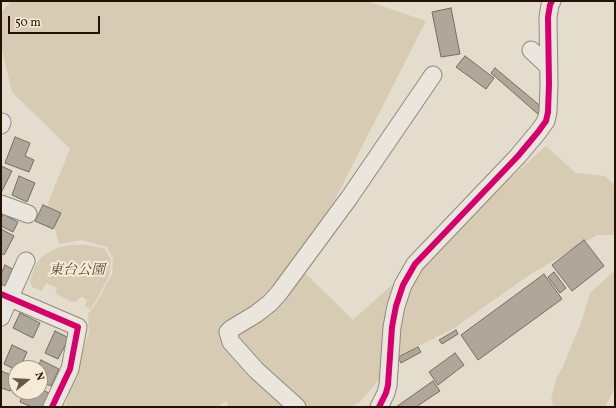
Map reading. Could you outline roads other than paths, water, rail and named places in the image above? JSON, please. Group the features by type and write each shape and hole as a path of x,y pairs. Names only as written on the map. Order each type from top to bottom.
{"street":[{"path":"379,407 388,385 392,327 396,306 403,285 415,264 518,156 546,121 548,112 548,18 550,4 552,1"},
{"path":"531,50 548,67"},
{"path":"297,407 256,370 231,342 228,332 256,314 270,303 280,292 348,198 433,75"},
{"path":"1,122 1,125"},
{"path":"1,204 28,214"},
{"path":"1,317 5,296 26,261"},
{"path":"5,296 78,327 70,369 52,407"}],"park label":[{"name":"東台公園","path":"77,271"}]}
